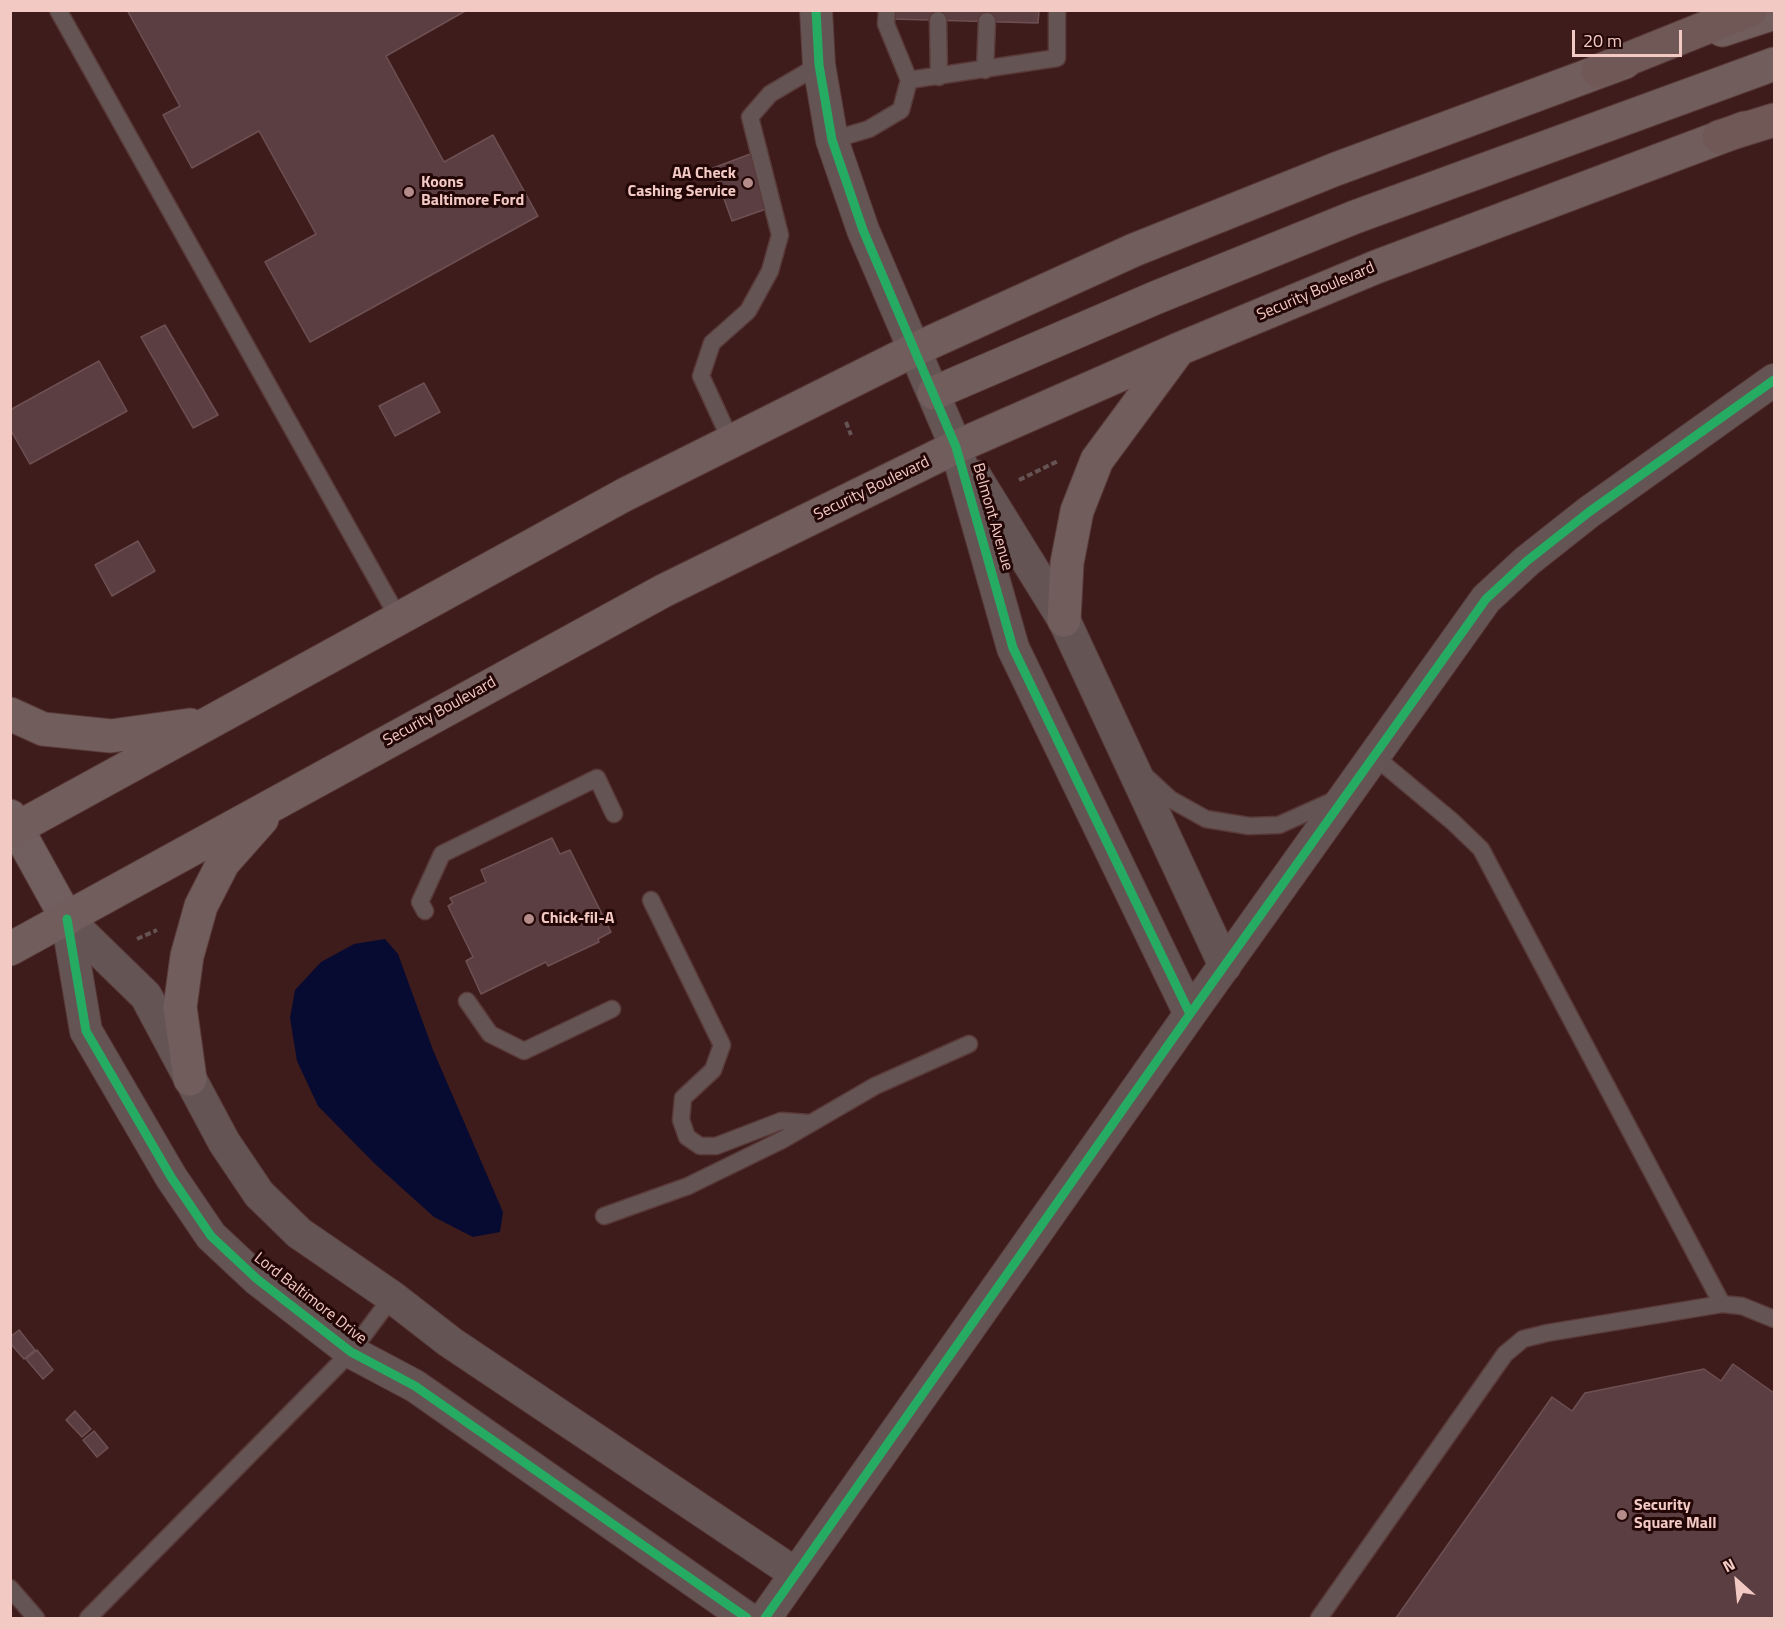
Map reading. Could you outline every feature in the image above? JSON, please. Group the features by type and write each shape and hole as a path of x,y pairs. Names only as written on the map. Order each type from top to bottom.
{"highway":[{"path":"1598,71 1750,10"},
{"path":"1719,137 1774,119"}],"main road":[{"path":"13,825 209,722 624,495 916,349 1134,250 1336,170 1598,71 1774,13"},
{"path":"934,393 1155,298 1355,217 1774,64"},
{"name":"Security Boulevard","path":"10,949 663,591 956,447 1179,349 1376,267 1719,137"},
{"path":"1064,620 1067,563 1077,511 1097,460 1179,349"},
{"path":"10,714 43,729 111,736 209,722"},
{"path":"190,1079 180,1007 187,956 201,906 224,863 277,801"},
{"name":"Lord Baltimore Drive","path":"13,825 67,919"}],"street":[{"name":"Belmont Avenue","path":"816,10 819,65 832,140 863,230 916,349 956,447 1013,648 1190,1014"},
{"path":"765,1618 1190,1014 1486,600 1589,512 1774,380"},
{"name":"Belmont Avenue","path":"956,447 1064,620 1126,759 1225,966"},
{"name":"Lord Baltimore Drive","path":"67,919 146,996 224,1142 259,1194 298,1233 392,1297 450,1342 796,1574"},
{"name":"Lord Baltimore Drive","path":"67,919 86,1031 171,1177 211,1236 256,1279 351,1352 415,1386 747,1618"}],"lane":[{"path":"58,10 399,619"},
{"path":"832,140 869,129 902,110 909,80 886,24 887,10"},
{"path":"909,80 1057,58 1057,10"},
{"path":"938,20 939,77"},
{"path":"985,70 987,21"},
{"path":"731,441 700,376 712,343 748,311 770,271 780,235 750,117 770,94 819,65"},
{"path":"1374,756 1453,822 1481,849 1722,1304"},
{"path":"1126,759 1170,799 1206,819 1249,826 1279,825 1346,795"},
{"path":"425,911 420,902 442,854 597,778 614,814"},
{"path":"651,900 722,1045 713,1070 683,1098 681,1120 687,1137 700,1146 716,1146 781,1121 810,1124"},
{"path":"467,1001 490,1034 524,1051 612,1010"},
{"path":"604,1216 688,1186 783,1140 874,1086 969,1044"},
{"path":"88,1618 351,1352 392,1297"},
{"path":"1319,1618 1505,1354 1523,1339 1547,1332 1722,1304 1742,1306 1774,1319"},
{"path":"10,1588 36,1618"}],"path":[{"path":"1012,482 1064,459"},
{"path":"136,940 156,930 164,931"}],"shaded area":[{"path":"385,939 398,954 433,1050 503,1212 500,1232 473,1237 434,1217 374,1163 318,1106 297,1061 290,1018 295,990 321,962 354,944"}],"building":[{"name":"Koons Baltimore Ford","path":"127,10 467,10 386,56 444,162 493,135 538,216 310,342 265,262 316,234 259,131 192,168 163,115 180,106"},
{"path":"892,10 1039,10 1038,23 892,19"},
{"path":"753,153 767,191 760,193 766,209 732,221 713,168"},
{"path":"165,325 218,415 193,428 141,337"},
{"path":"99,361 127,411 30,464 10,429 10,410"},
{"path":"424,383 440,412 395,436 379,406"},
{"path":"138,541 155,571 112,596 95,565"},
{"name":"Chick-fil-A","path":"552,838 560,854 570,850 611,932 598,939 599,942 548,966 546,962 481,994 466,961 473,957 448,906 453,903 450,898 486,882 481,870"},
{"path":"19,1330 35,1350 24,1359 10,1343 10,1337"},
{"path":"37,1350 53,1370 43,1379 26,1359"},
{"name":"Security Square Mall","path":"1733,1364 1774,1393 1774,1618 1396,1618 1552,1397 1572,1411 1585,1393 1704,1369 1721,1381"},
{"path":"75,1411 91,1429 82,1437 66,1420"},
{"path":"94,1431 108,1448 97,1457 83,1440"}],"cycle path":[{"path":"816,10 819,65 832,140 863,230 956,447 1013,648 1190,1014"},
{"path":"765,1618 1190,1014 1486,599 1527,561 1589,512 1774,380"},
{"path":"67,919 86,1031 171,1177 211,1236 257,1279 351,1352 415,1386 747,1618"}],"place":[{"name":"AA Check Cashing Service","path":"748,183"},
{"name":"Koons Baltimore Ford","path":"409,192"},
{"name":"Chick-fil-A","path":"529,919"},
{"name":"Security Square Mall","path":"1622,1515"}]}
